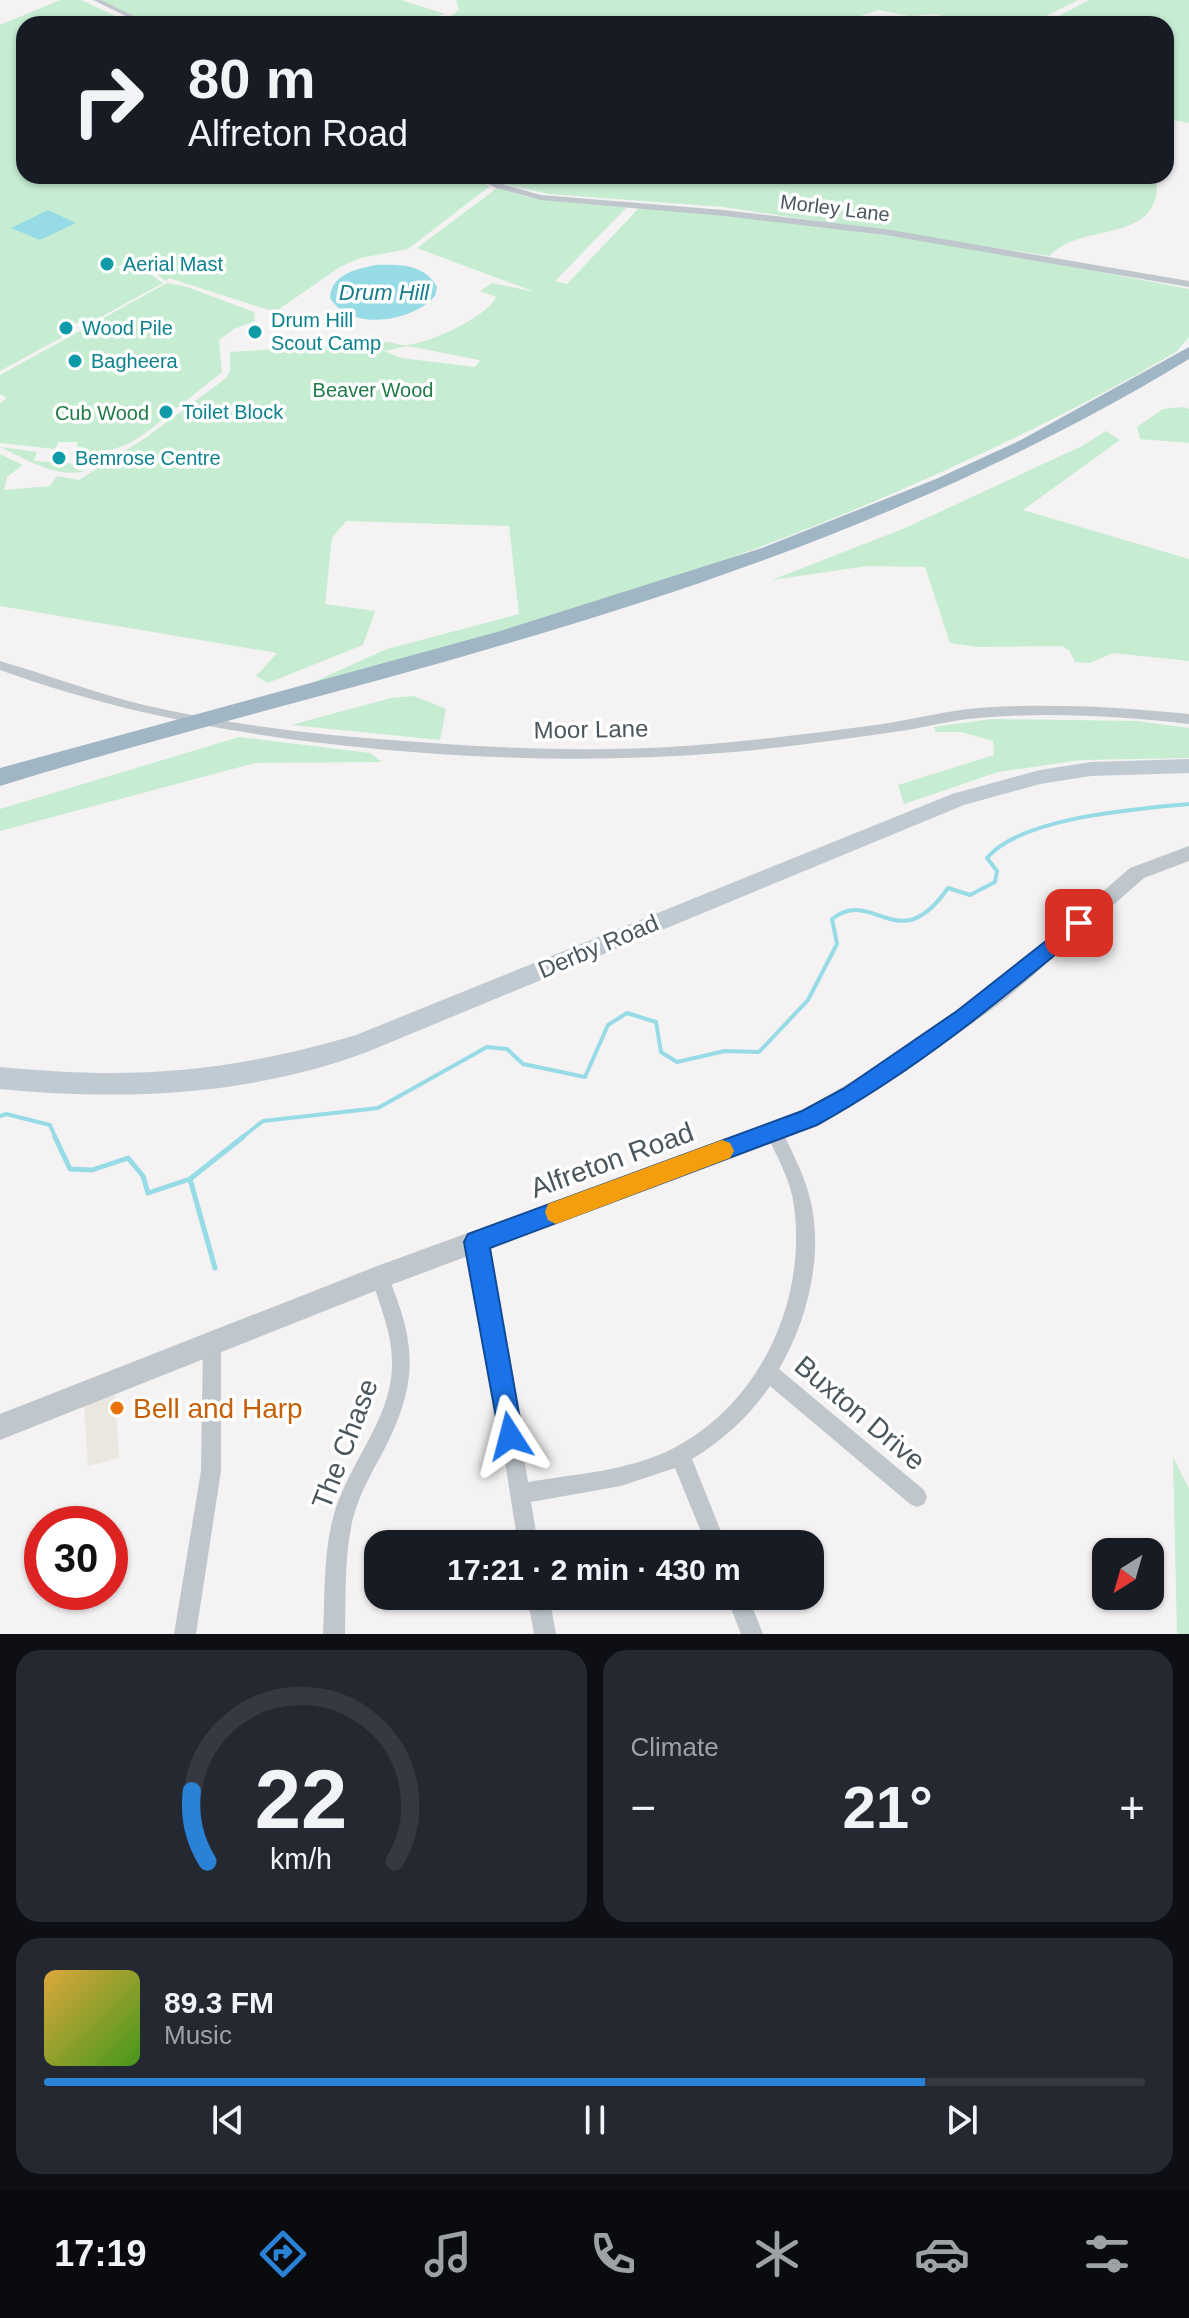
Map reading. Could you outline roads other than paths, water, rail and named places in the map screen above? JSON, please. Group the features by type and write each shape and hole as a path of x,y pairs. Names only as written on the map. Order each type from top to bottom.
{"highway":[{"path":"0,793 210,724 502,639 820,534 1038,437 1189,352"},
{"path":"0,777 178,725 239,724 549,638 788,559 1025,459 1095,425 1189,368"}],"main road":[{"name":"Derby Road","path":"0,1078 140,1088 191,1085 288,1067 359,1045 959,799 1040,777 1091,769 1189,766"}],"street":[{"path":"96,0 130,16"},
{"name":"Morley Lane","path":"495,184 541,197 724,213 885,232 1189,284"},
{"name":"Moor Lane","path":"0,665 47,683 170,717 254,731 470,751 571,753 718,749 839,735 976,713 1115,711 1189,719"},
{"name":"Alfreton Road","path":"0,1427 380,1277 809,1118 898,1065 999,993 1137,873 1189,853"},
{"path":"520,1494 643,1470 680,1455 729,1421 768,1372 788,1333 801,1295 806,1247 803,1202 774,1132"},
{"path":"476,1242 482,1260 526,1530"},
{"name":"The Chase","path":"334,1634 342,1520 356,1477 384,1423 401,1377 400,1343 380,1277"},
{"path":"185,1634 211,1471 212,1343"},
{"name":"Buxton Drive","path":"768,1372 917,1497"},
{"path":"680,1455 710,1530"},
{"path":"541,1610 545,1634"},
{"path":"743,1610 752,1634"}],"water":[{"path":"48,210 76,223 40,240 11,228"},
{"name":"Drum Hill","path":"376,265 402,265 426,274 437,287 435,296 412,312 382,320 352,316 340,309 330,298 335,283 346,274"}],"waterway":[{"path":"240,1139 263,1121 378,1108 487,1047 507,1049 523,1064 585,1077 608,1025 627,1013 656,1022 661,1052 677,1062 725,1051 759,1052 808,1000 837,944 832,919 847,911 861,910 900,921 915,919 930,909 948,888 970,895 995,882 997,871 987,858 1003,844 1026,833 1081,818 1189,804"},
{"path":"0,1116 6,1114 50,1125 56,1139"},
{"path":"55,1137 70,1169 92,1170 128,1158 143,1176 148,1193 190,1179"},
{"path":"190,1179 243,1137"},
{"path":"190,1179 215,1268"}],"place":[{"name":"Aerial Mast","path":"107,264"},
{"name":"Wood Pile","path":"66,328"},
{"name":"Drum Hill Scout Camp","path":"255,332"},
{"name":"Bagheera","path":"75,361"},
{"name":"Toilet Block","path":"166,412"},
{"name":"Bemrose Centre","path":"59,458"},
{"name":"Bell and Harp","path":"117,1408"}],"park label":[{"name":"Beaver Wood","path":"373,390"},
{"name":"Cub Wood","path":"102,413"}]}
